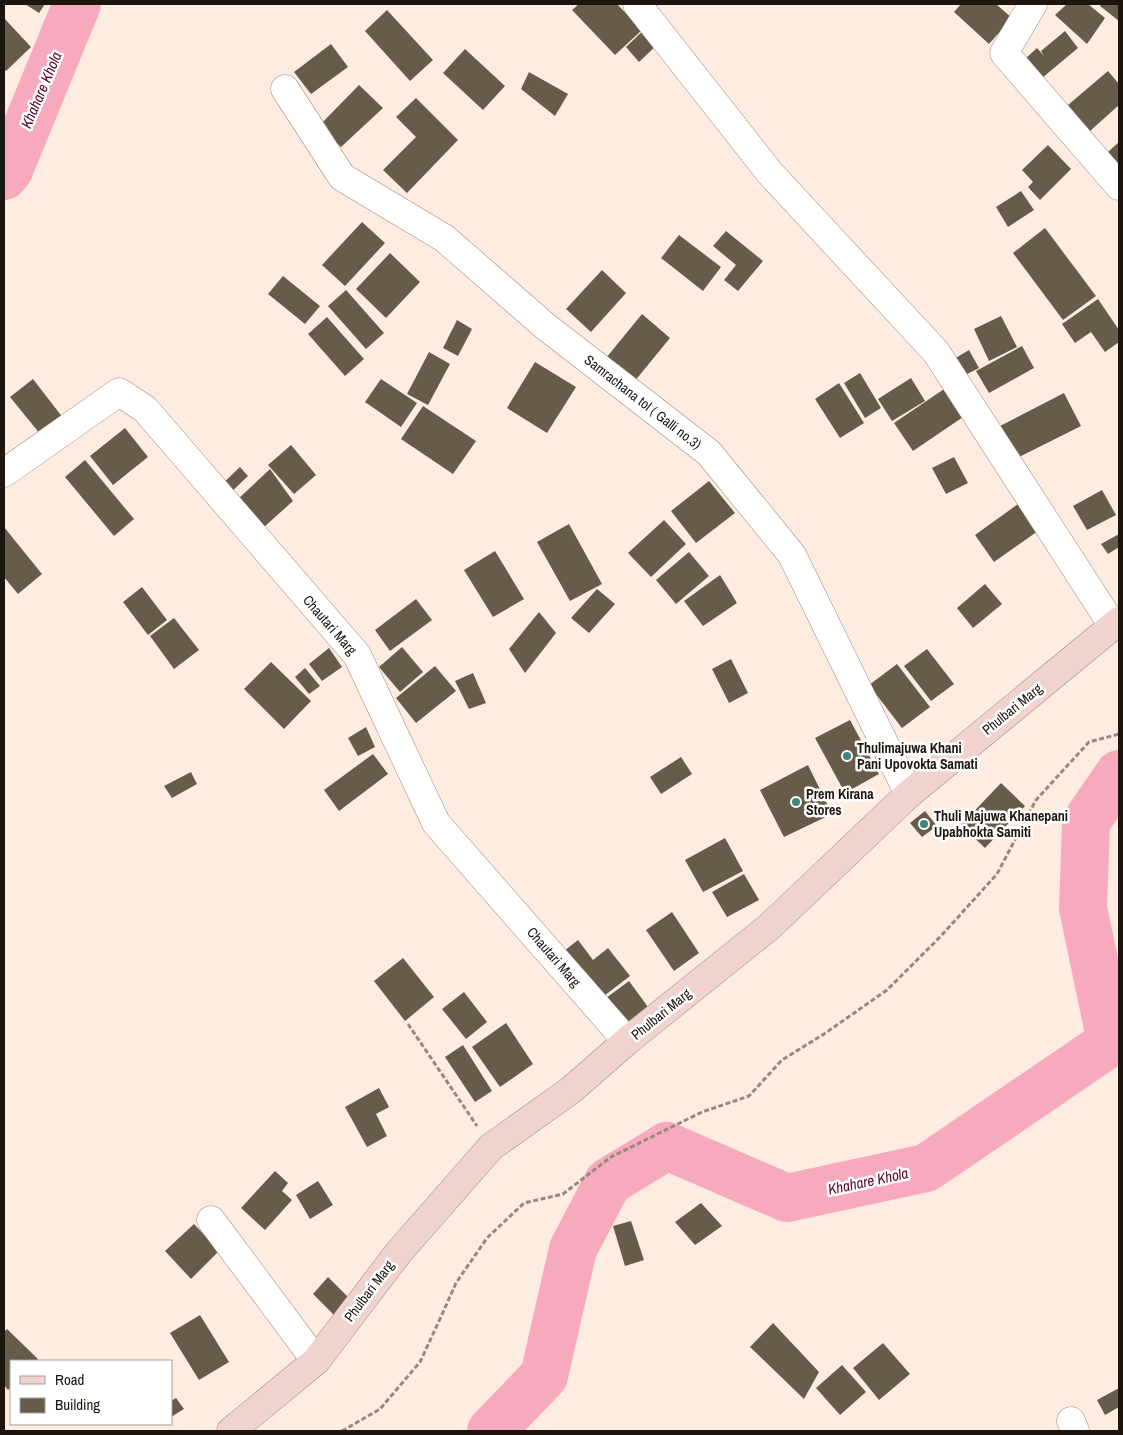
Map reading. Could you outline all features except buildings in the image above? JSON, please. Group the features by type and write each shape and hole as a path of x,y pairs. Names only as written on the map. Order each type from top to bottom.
{"main road":[{"name":"Phulbari Marg","path":"231,1431 316,1361 399,1252 491,1147 571,1090 769,926 909,794 1116,624"}],"street":[{"path":"637,4 770,173 936,352 1116,624"},
{"path":"1033,4 1004,53 1119,186"},
{"name":"Samrachana tol ( Galli no.3)","path":"285,89 342,177 444,238 545,326 709,453 792,554 909,794"},
{"name":"Chautari Marg","path":"4,473 119,392 144,409 357,655 436,823 628,1041"},
{"path":"211,1220 316,1361"}],"path":[{"path":"342,1431 380,1409 420,1362 456,1283 487,1238 524,1203 563,1194 611,1157 702,1112 749,1096 782,1060 824,1034 887,990 941,936 996,874 1036,800 1089,742 1119,734"},
{"path":"408,1024 491,1147"}],"waterway":[{"name":"Khahare Khola","path":"4,176 9,170 77,4"},
{"name":"Khahare Khola","path":"491,1431 544,1376 573,1249 608,1182 667,1146 787,1198 926,1168 1111,1042 1083,908 1086,822 1119,774"}],"place":[{"name":"Thulimajuwa Khani Pani Upovokta Samati","path":"847,756"},
{"name":"Prem Kirana Stores","path":"796,802"},
{"name":"Thuli Majuwa Khanepani Upabhokta Samiti","path":"924,824"}]}
